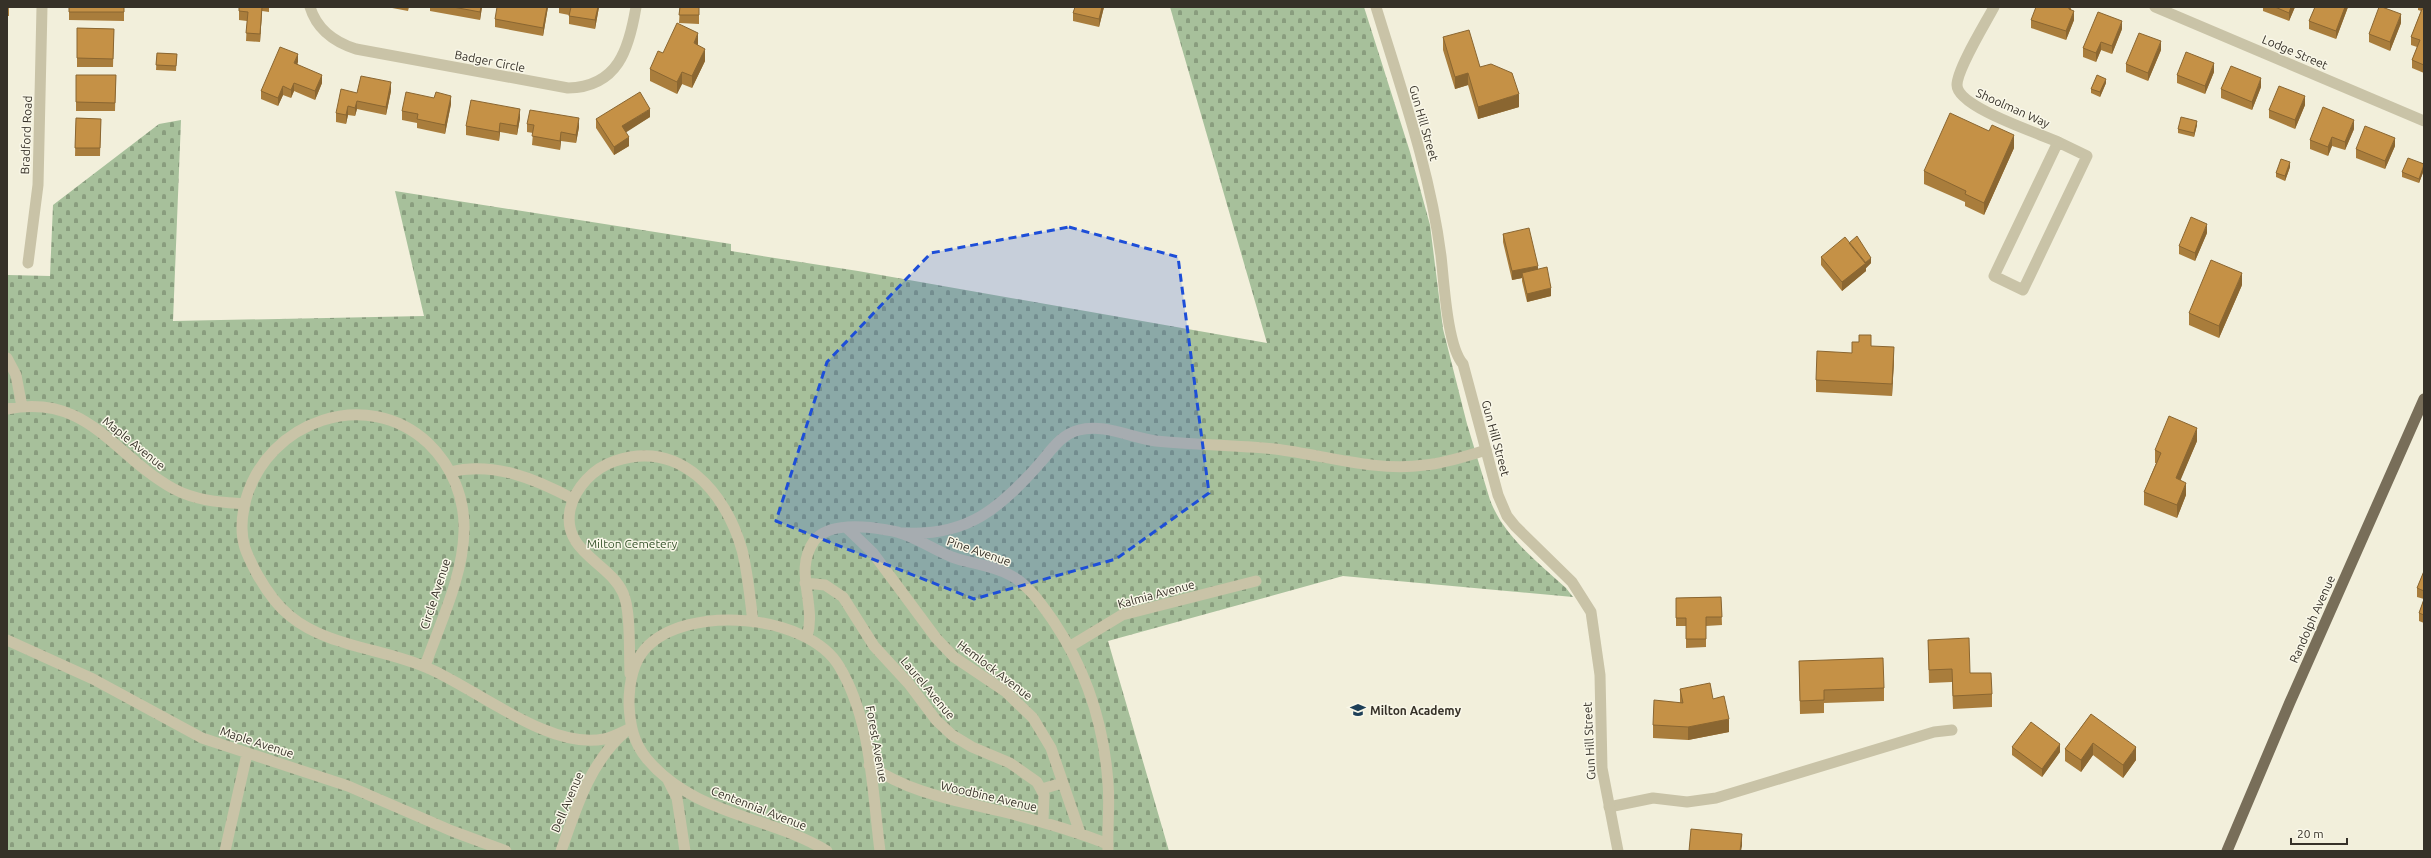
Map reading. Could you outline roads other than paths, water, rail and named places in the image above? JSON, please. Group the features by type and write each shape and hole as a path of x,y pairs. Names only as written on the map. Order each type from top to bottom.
{"main road":[{"name":"Randolph Avenue","path":"2227,851 2290,702 2424,399"}],"street":[{"name":"Bradford Road","path":"28,263 38,185 42,7"},
{"name":"Badger Circle","path":"310,7 315,19 327,35 340,43 356,49 568,88 590,86 607,76 615,68 630,38 636,7"},
{"name":"Gun Hill Street","path":"1376,7 1425,170 1438,234 1451,329 1458,358 1464,364 1498,495 1507,516 1524,536 1572,582 1590,612 1598,658 1601,753 1609,807 1618,851"},
{"name":"Shoolman Way","path":"1994,7 1960,72 1957,85 1958,91 1974,106 2058,142"},
{"name":"Lodge Street","path":"2155,7 2424,121"},
{"path":"2058,142 2087,156 2023,290 1994,276 2058,142"},
{"path":"7,358 16,375 22,407"},
{"name":"Maple Avenue","path":"7,409 37,406 60,410 81,418 151,474 188,495 211,502 245,504"},
{"name":"Circle Avenue","path":"425,666 458,572 463,543 464,517 455,482 450,472 435,450 413,431 400,425 366,415 332,416 300,429 280,444 257,473 245,504 243,536 250,560 270,596 289,616 312,631 325,636 425,666 453,679 517,718 561,734 594,740 605,739 631,728"},
{"path":"903,533 943,532 957,529 982,516 1015,492 1063,437 1079,429 1096,429 1155,440 1291,451 1387,466 1425,466 1486,450"},
{"path":"630,684 627,609 624,593 614,579 591,559 576,541 569,519 573,499 586,479 614,461 639,456 652,456 686,467 696,474 714,492 735,531 742,552 753,622"},
{"path":"450,472 473,468 511,473 538,482 573,499"},
{"name":"Pine Avenue","path":"807,637 811,611 805,582 806,561 814,542 819,536 831,530 847,528 873,528 903,533 947,555 1011,575 1039,602 1069,647 1090,695 1104,746 1109,800 1108,847"},
{"name":"Hemlock Avenue","path":"847,528 873,553 936,638 954,657 1012,696 1033,718 1049,743 1080,833"},
{"name":"Kalmia Avenue","path":"1069,647 1122,615 1256,581"},
{"name":"Laurel Avenue","path":"805,582 825,585 843,597 874,646 909,684 944,728 967,745 1010,763 1029,776 1042,789"},
{"name":"Centennial Avenue","path":"807,637 753,622 706,621 681,627 665,634 651,643 639,657 630,684 631,728 640,749 664,775 711,805 801,837 828,851"},
{"name":"Forest Avenue","path":"807,637 824,647 832,655 851,689 863,728 880,851"},
{"name":"Maple Avenue","path":"7,640 93,680 183,729 247,754 348,786 452,831 506,851"},
{"name":"Dell Avenue","path":"561,851 577,805 591,776 608,751 631,728"},
{"path":"1609,807 1653,798 1687,802 1710,799 1934,732 1952,730"},
{"path":"225,851 247,754"},
{"name":"Woodbine Avenue","path":"869,765 899,783 936,797 1043,822 1080,833 1108,847"},
{"path":"664,775 677,798 685,851"},
{"path":"1043,822 1045,803 1042,789 1062,783"}],"place":[{"name":"Milton Academy","path":"1358,710"}],"park label":[{"name":"Milton Cemetery","path":"632,543"}]}
